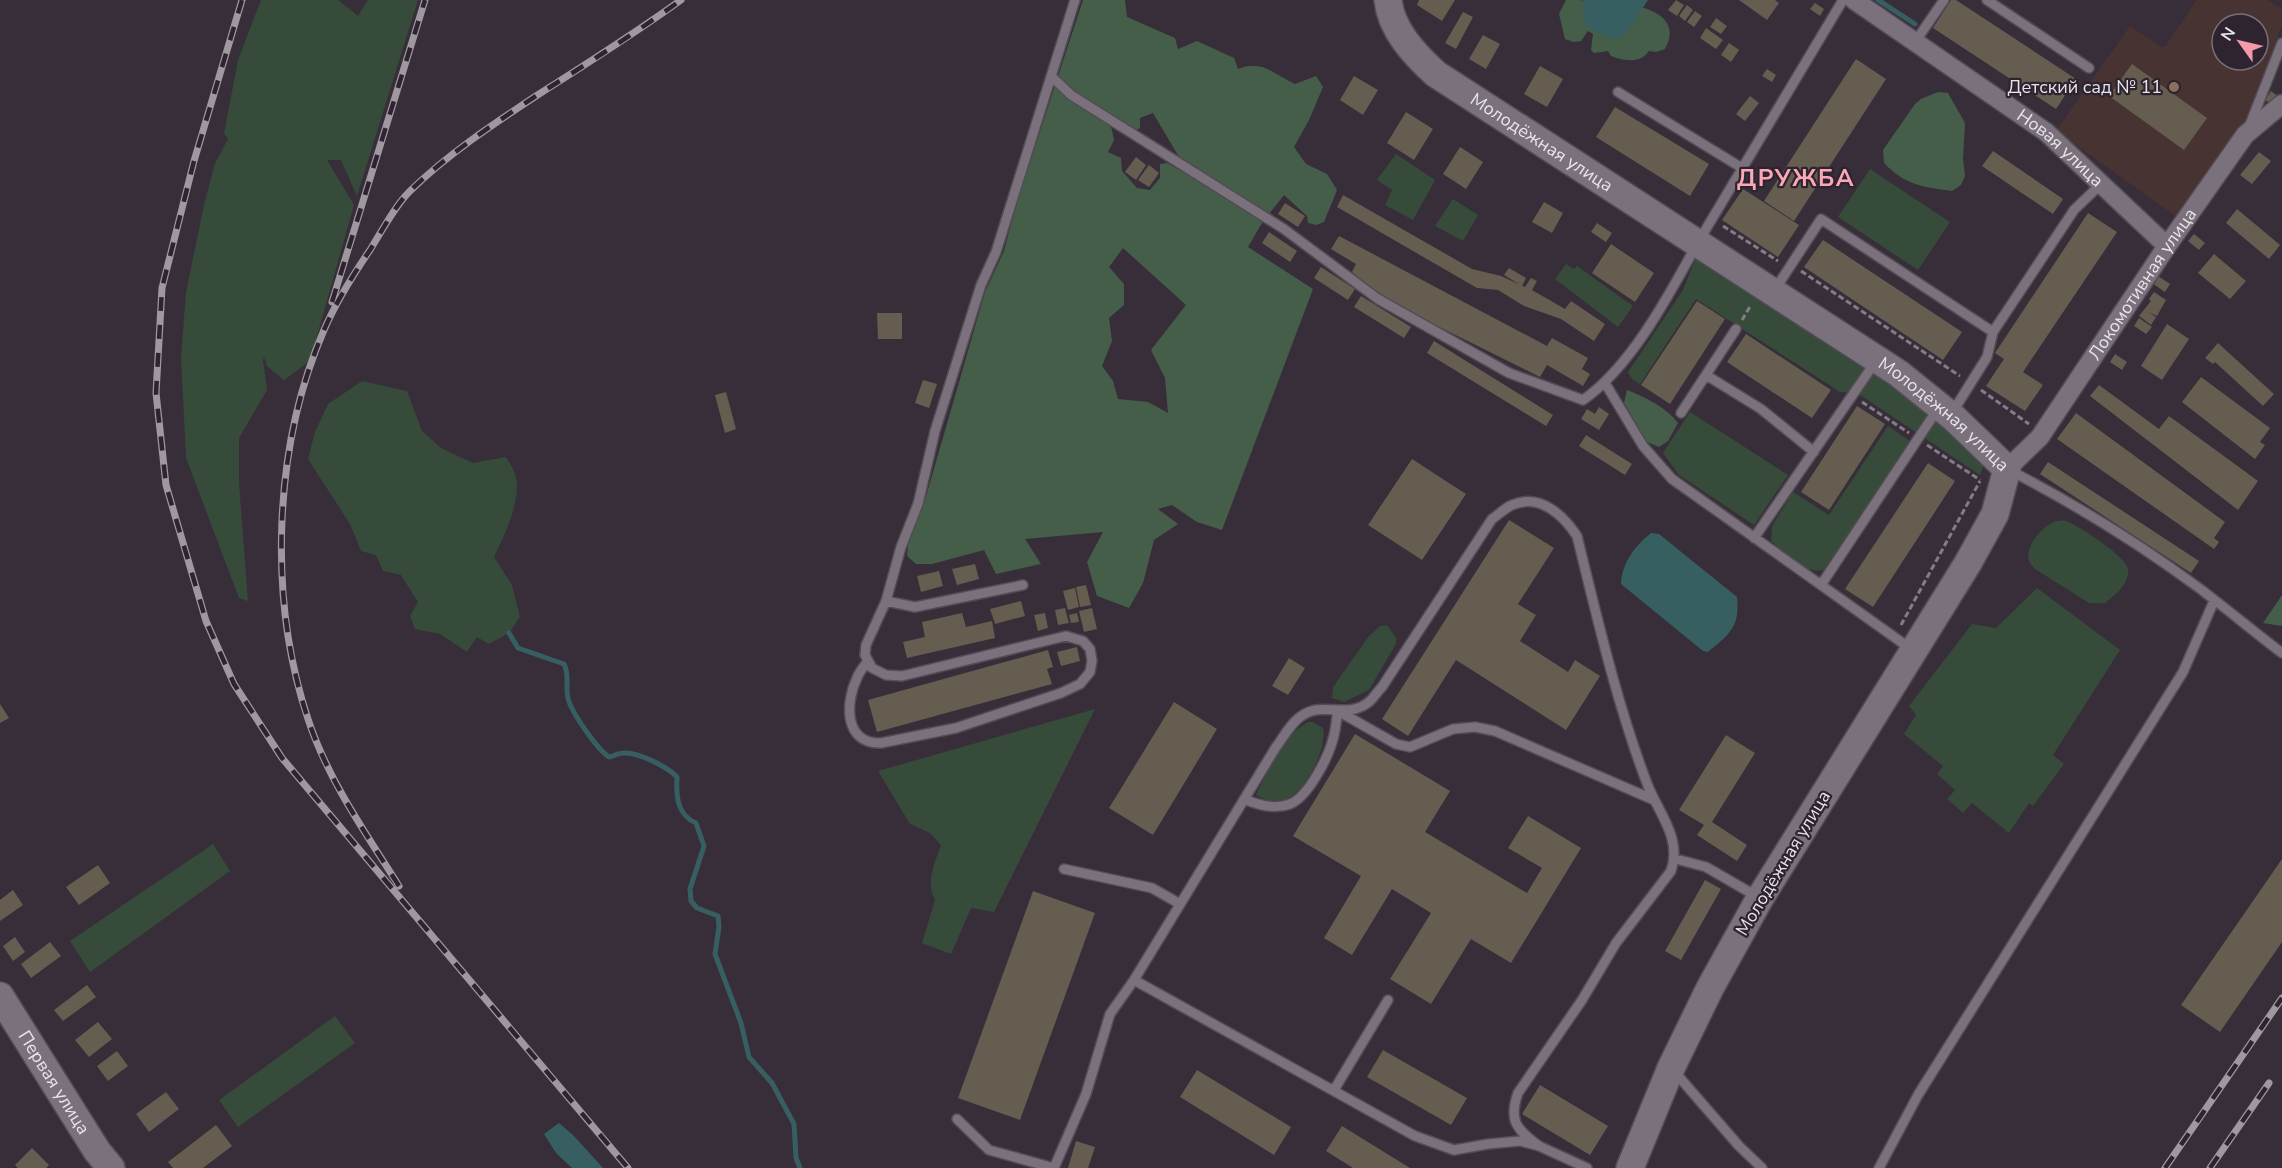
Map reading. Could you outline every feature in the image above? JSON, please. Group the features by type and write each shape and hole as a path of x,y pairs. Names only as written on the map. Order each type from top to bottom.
{"street":[{"name":"Молодёжная улица","path":"1388,0 1400,33 1415,55 1436,74 1878,359 1945,411 2007,469 1995,514 1968,563 1903,644 1710,988 1671,1068 1630,1168"},
{"name":"Новая улица","path":"1854,0 2046,132 2167,246"},
{"name":"Локомотивная улица","path":"2007,469 2040,437 2167,246 2245,135 2282,104"},
{"name":"Первая улица","path":"0,996 97,1151 111,1168"}],"lane":[{"path":"867,662 878,672 902,676 1066,636 1083,641 1090,649 1092,661 1090,672 1080,684 1061,693 956,728 881,743 868,743 859,736 849,713 857,676 867,662 866,645 886,601 901,547 918,504 935,431 981,285 996,252 1075,0"},
{"path":"1051,76 1071,95 1284,229 1378,299 1509,373 1583,400 1605,383 1621,366 1675,284 1843,0"},
{"path":"1915,42 1944,0"},
{"path":"1987,0 2089,68"},
{"path":"2245,135 2282,43"},
{"path":"1618,92 1742,168"},
{"path":"1821,585 1945,411 1971,383 1987,357 1993,332 2074,210 2102,183"},
{"path":"1769,288 1792,265 1821,219 1993,332"},
{"path":"1681,413 1736,329"},
{"path":"1754,538 1878,359"},
{"path":"1706,375 1761,409 1814,452"},
{"path":"1605,383 1643,446 1672,479 1903,644"},
{"path":"2007,469 2044,488 2112,529 2198,588 2282,653"},
{"path":"957,1119 989,1150 1054,1168 1086,1094 1110,1014 1134,980 1276,747 1302,715 1317,710 1355,710 1369,702 1382,687 1492,519 1513,505 1534,502 1565,518 1577,536 1610,674 1630,738 1675,846 1676,859 1671,871 1616,943 1582,1000 1518,1093 1512,1108 1514,1121 1520,1132 1539,1146"},
{"path":"886,601 915,608 1023,585"},
{"path":"1879,1168 1918,1095 2183,672 2214,601"},
{"path":"1244,799 1276,807 1288,805 1301,796 1321,768 1333,740 1338,711"},
{"path":"1338,711 1396,744 1410,747 1453,729 1475,727 1495,731 1654,800"},
{"path":"1676,859 1706,867 1760,898"},
{"path":"1064,869 1152,888 1180,904"},
{"path":"1134,980 1415,1136 1454,1150 1520,1141 1539,1146 1587,1168"},
{"path":"1334,1090 1388,1000"},
{"path":"1671,1068 1739,1146 1762,1168"}],"path":[{"path":"1712,218 1778,261 1792,265 1971,383 2026,420 2040,437"},
{"path":"1736,329 1769,288"},
{"path":"1903,644 1980,480"}],"shaded area":[{"path":"261,0 338,0 358,16 368,0 418,0 357,196 341,160 327,160 354,205 310,361 284,380 267,366 264,357 267,390 239,438 239,483 248,601 239,598 186,458 181,357 186,292 204,205 215,163 228,139 224,133 238,60"},
{"path":"1083,0 1125,0 1127,17 1175,38 1178,49 1197,41 1234,58 1238,69 1247,66 1261,67 1295,84 1316,76 1323,87 1294,147 1306,164 1327,174 1337,190 1324,222 1316,225 1308,223 1307,216 1284,195 1262,223 1248,247 1313,289 1222,530 1197,522 1172,505 1158,509 1178,524 1154,540 1143,583 1129,608 1097,596 1087,562 1103,532 1025,539 1041,564 996,574 984,550 932,564 916,564 907,556 908,545 927,493 985,292 1004,251 1016,205","holes":["1153,113 1179,157 1204,184 1167,163 1160,164 1160,178 1150,190 1137,188 1122,171 1121,158 1108,152 1114,140 1111,126 1128,135 1140,128 1140,118","1123,248 1186,305 1151,350 1165,378 1168,413 1148,402 1118,399 1113,381 1102,366 1112,341 1109,318 1124,305 1124,284 1109,267"]},
{"path":"1566,0 1619,3 1638,6 1654,12 1665,21 1670,33 1665,49 1656,52 1649,51 1636,60 1626,60 1611,56 1608,51 1594,53 1591,50 1593,34 1588,31 1581,41 1574,42 1565,39 1559,14"},
{"path":"1585,0 1648,0 1629,29 1618,39 1589,28 1583,17"},
{"name":"Детский сад № 11","path":"2197,0 2268,0 2282,9 2282,24 2270,60 2270,12 2210,12 2210,72 2266,72 2252,113 2177,217 2056,131 2130,26 2161,47 2165,47"},
{"path":"1938,92 1948,93 1965,123 1963,159 1965,176 1961,185 1952,191 1915,184 1899,176 1884,163 1883,150 1915,104"},
{"path":"1396,154 1435,180 1413,220 1385,205 1392,190 1377,180"},
{"path":"1870,169 1950,222 1918,270 1838,217"},
{"path":"1453,199 1478,215 1463,241 1435,226"},
{"path":"1695,260 1702,260 1910,395 1985,462 1980,475 1857,393 1840,392 1696,299 1640,384 1632,379 1628,372 1683,290"},
{"path":"1566,264 1574,269 1577,266 1633,306 1618,327 1555,279"},
{"path":"362,381 407,391 422,431 441,448 473,463 506,457 515,474 517,484 515,505 494,557 512,585 520,617 509,633 489,644 477,637 467,652 440,634 415,629 410,616 418,602 401,575 383,571 376,555 361,551 350,524 308,459 315,432 328,404"},
{"path":"1627,390 1668,412 1678,423 1668,441 1659,447 1647,442 1624,403"},
{"path":"1690,412 1788,475 1754,525 1679,475 1663,453"},
{"path":"1888,426 1910,441 1824,570 1802,566 1771,541 1772,526 1793,492 1829,515"},
{"path":"2056,521 2066,521 2081,528 2126,564 2127,579 2117,593 2105,603 2089,603 2035,569 2029,562 2028,555 2032,542 2041,531"},
{"path":"1651,533 1659,534 1737,597 1737,616 1732,629 1708,652 1703,651 1621,584 1630,556"},
{"path":"2037,588 2120,650 2053,755 2064,764 2033,806 2029,803 2009,833 1972,803 1963,813 1947,799 1955,790 1937,774 1943,766 1904,734 1916,715 1909,706 1972,624 1996,628"},
{"path":"2282,595 2282,626 2263,623"},
{"path":"1387,625 1396,638 1396,644 1369,690 1344,702 1332,698 1333,687 1369,636 1380,626"},
{"path":"1095,709 994,912 971,908 951,954 922,943 935,900 931,880 941,845 930,833 910,824 878,771"},
{"path":"1308,722 1323,728 1324,737 1313,770 1306,780 1292,796 1284,800 1273,801 1256,795 1283,744"},
{"path":"213,844 230,871 90,972 70,941"},
{"path":"335,1016 355,1043 238,1127 219,1100"},
{"path":"559,1123 603,1168 572,1168 556,1153 544,1134"}],"building":[{"path":"1419,0 1455,0 1442,21 1417,5"},
{"path":"1676,0 1684,5 1677,16 1668,10"},
{"path":"1739,0 1775,0 1779,3 1767,20"},
{"path":"1951,0 1956,0 2076,79 2056,109 1933,28"},
{"path":"1815,3 1824,9 1820,16 1810,9"},
{"path":"1687,5 1693,10 1685,21 1679,16"},
{"path":"1695,11 1702,16 1694,27 1687,22"},
{"path":"1463,12 1473,17 1456,49 1445,43"},
{"path":"1716,18 1727,26 1721,34 1710,27"},
{"path":"1706,28 1723,40 1716,49 1700,38"},
{"path":"1483,35 1500,44 1486,69 1469,59"},
{"path":"1729,43 1739,50 1731,62 1721,55"},
{"path":"1856,59 1886,79 1794,221 1764,201"},
{"path":"2132,64 2207,118 2184,150 2109,96"},
{"path":"1540,66 1563,79 1547,107 1524,94"},
{"path":"1767,69 1776,75 1772,82 1762,76"},
{"path":"1354,76 1378,90 1363,115 1340,100"},
{"path":"2271,91 2279,97 2273,105 2265,100"},
{"path":"1750,96 1759,103 1745,121 1736,114"},
{"path":"1615,107 1709,164 1690,196 1596,137"},
{"path":"1406,112 1433,129 1414,160 1387,143"},
{"path":"1460,147 1483,162 1466,189 1443,174"},
{"path":"1993,151 2063,199 2053,214 1982,166"},
{"path":"2259,152 2271,161 2252,184 2240,175"},
{"path":"1136,157 1146,165 1136,180 1125,172"},
{"path":"1149,165 1159,173 1149,187 1138,180"},
{"path":"1743,189 1799,225 1778,257 1722,220"},
{"path":"1343,195 1472,269 1501,276 1525,287 1531,278 1537,281 1532,290 1565,309 1571,301 1605,324 1594,341 1561,319 1524,306 1498,290 1477,288 1337,207"},
{"path":"1544,202 1563,213 1552,233 1532,222"},
{"path":"1285,203 1305,216 1298,227 1278,214"},
{"path":"2237,209 2280,245 2269,259 2226,223"},
{"path":"2088,213 2117,232 2023,372 2043,385 2025,411 1986,386 2004,359 1995,353"},
{"path":"1597,223 1612,233 1606,242 1591,232"},
{"path":"1269,232 1297,251 1290,262 1262,243"},
{"path":"2194,234 2205,243 2199,250 2188,241"},
{"path":"1339,236 1547,346 1552,338 1588,358 1582,369 1590,374 1583,386 1547,365 1540,377 1401,308 1378,294 1352,272 1356,264 1331,249"},
{"path":"1823,240 1962,332 1943,360 1804,267"},
{"path":"1611,244 1654,273 1635,302 1592,273"},
{"path":"2214,254 2246,281 2230,299 2198,273"},
{"path":"1321,267 1355,289 1348,300 1314,278"},
{"path":"1509,268 1526,278 1522,286 1504,275"},
{"path":"2158,276 2170,284 2165,292 2152,283"},
{"path":"2154,292 2166,300 2157,316 2148,312 2156,317 2151,325 2139,316 2151,301 2149,299"},
{"path":"1361,296 1411,327 1404,338 1354,307"},
{"path":"1697,301 1725,319 1670,404 1641,385"},
{"path":"877,313 902,313 902,339 878,339"},
{"path":"2139,318 2152,327 2146,334 2134,326"},
{"path":"2167,324 2189,339 2162,380 2141,366"},
{"path":"1746,334 1831,390 1812,418 1727,362"},
{"path":"1434,341 1553,415 1546,426 1427,353"},
{"path":"2218,343 2274,394 2263,406 2215,362 2213,364 2205,358"},
{"path":"2115,354 2127,362 2122,370 2110,362"},
{"path":"2201,377 2270,428 2260,442 2265,445 2255,459 2182,402"},
{"path":"923,380 937,384 929,408 915,403"},
{"path":"2099,385 2159,429 2169,416 2258,481 2238,510 2090,396"},
{"path":"726,392 736,429 725,433 715,395"},
{"path":"1857,406 1885,424 1829,510 1801,492"},
{"path":"1599,407 1609,414 1599,430 1581,419 1587,409 1595,414"},
{"path":"2076,413 2225,522 2214,538 2219,542 2214,549 2057,439"},
{"path":"1586,435 1632,464 1625,475 1579,446"},
{"path":"1412,459 1466,494 1422,560 1368,525"},
{"path":"2048,462 2199,561 2191,573 2040,474"},
{"path":"1928,463 1955,481 1873,607 1845,589"},
{"path":"1509,520 1554,548 1518,604 1536,615 1520,641 1568,672 1575,660 1600,676 1566,730 1456,660 1408,736 1382,719"},
{"path":"975,564 979,579 957,585 952,569"},
{"path":"939,571 943,586 921,592 917,576"},
{"path":"1086,585 1091,605 1080,607 1076,587"},
{"path":"1075,588 1079,607 1068,610 1063,591"},
{"path":"1021,601 1025,616 995,624 990,609"},
{"path":"1065,608 1069,623 1058,625 1055,610"},
{"path":"1092,608 1097,629 1084,632 1079,611"},
{"path":"962,613 966,627 992,621 995,638 907,658 903,642 925,637 922,622"},
{"path":"1045,613 1048,628 1038,631 1034,615"},
{"path":"1077,613 1079,622 1071,623 1069,615"},
{"path":"1077,647 1080,661 1061,666 1057,652"},
{"path":"1048,650 1053,667 1047,669 1052,684 877,732 868,700"},
{"path":"1289,658 1305,668 1288,695 1272,686"},
{"path":"1174,702 1217,729 1153,835 1109,808"},
{"path":"0,704 9,718 0,723"},
{"path":"1355,734 1450,791 1425,832 1527,893 1542,868 1508,848 1528,816 1581,848 1511,963 1471,939 1431,1004 1390,979 1431,913 1392,889 1352,955 1324,938 1361,876 1293,836"},
{"path":"1726,735 1755,753 1712,822 1747,845 1737,861 1697,835 1704,825 1679,810"},
{"path":"2282,859 2282,942 2220,1032 2181,1005"},
{"path":"98,865 110,883 79,905 66,887"},
{"path":"1705,880 1721,889 1681,960 1665,951"},
{"path":"13,890 23,905 0,921 0,900"},
{"path":"1033,891 1095,913 1020,1120 958,1098"},
{"path":"15,937 25,952 13,961 3,946"},
{"path":"50,942 61,956 31,978 21,964"},
{"path":"87,985 96,997 63,1021 54,1010"},
{"path":"98,1022 112,1039 89,1057 75,1040"},
{"path":"1383,1050 1467,1098 1451,1125 1367,1077"},
{"path":"117,1051 128,1066 108,1081 97,1066"},
{"path":"1197,1070 1291,1127 1274,1155 1180,1097"},
{"path":"1540,1085 1608,1126 1590,1155 1522,1114"},
{"path":"166,1092 179,1109 149,1132 136,1114"},
{"path":"216,1125 232,1146 203,1168 173,1168 168,1162"},
{"path":"1342,1126 1410,1168 1353,1168 1326,1151"},
{"path":"1076,1141 1095,1147 1088,1168 1068,1168"},
{"path":"32,1148 49,1165 46,1168 18,1168 15,1165"}],"waterway":[{"path":"1878,0 1915,24"},
{"path":"509,633 518,648 564,664 570,704 585,730 604,753 609,757 622,753 637,755 660,765 677,777 681,810 696,823 704,846 690,889 691,901 697,908 718,916 719,927 715,954 741,1023 749,1057 772,1083 794,1124 796,1158 800,1168"}],"railway":[{"path":"242,0 194,161 162,288 156,393 166,485 206,621 234,684 282,758 628,1168"},
{"path":"332,302 425,0"},
{"path":"399,886 348,805 316,741 295,673 286,624 282,574 282,523 286,473 294,423 307,375 339,299 404,197 455,152 487,129 681,0"},
{"path":"2165,1168 2282,998"},
{"path":"2210,1168 2269,1083"}],"place":[{"name":"Детский сад № 11","path":"2174,87"}],"district":[{"name":"ДРУЖБА","path":"1796,178"}]}
